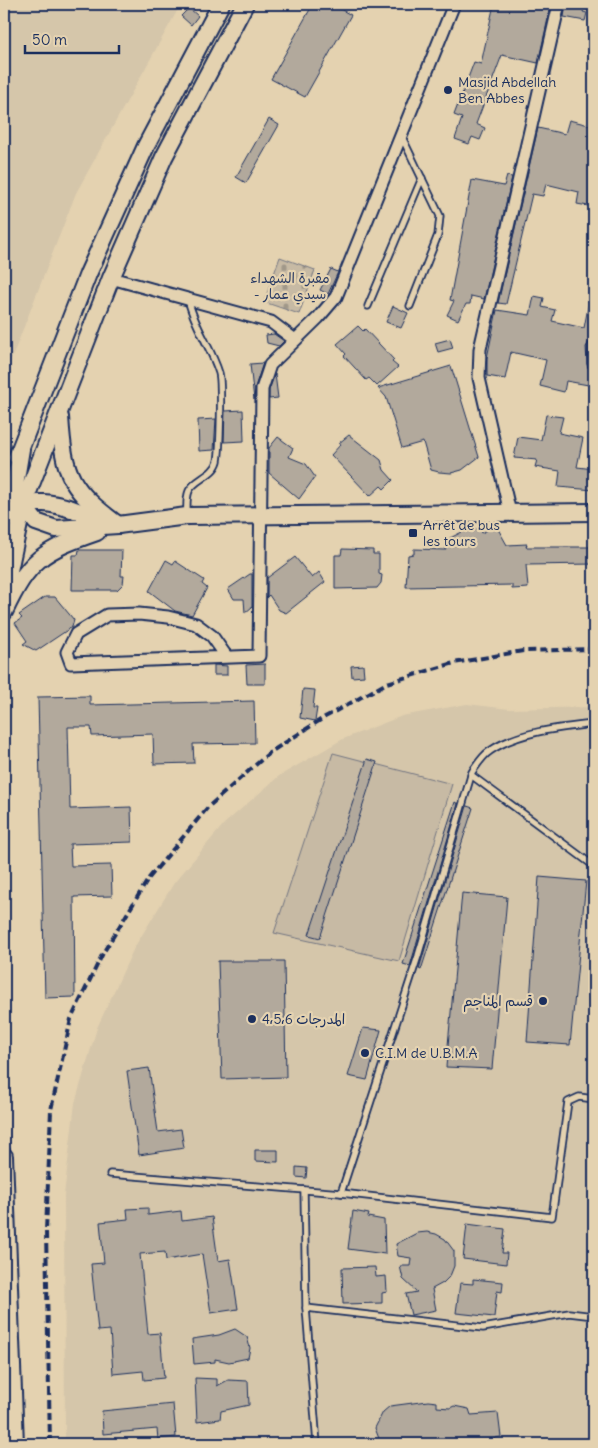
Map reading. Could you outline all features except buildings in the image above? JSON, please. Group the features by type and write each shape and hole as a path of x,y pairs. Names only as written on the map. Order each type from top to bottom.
{"main road":[{"path":"4,494 88,274 146,146 221,4"},
{"path":"4,594 23,505 112,278 164,157 245,4"},
{"path":"60,412 62,454 70,478 89,503 118,525"},
{"path":"21,449 14,491 16,497 36,522 48,528 118,525 187,516 594,512"},
{"path":"4,521 12,512 23,505 33,502 49,504 118,525"},
{"path":"4,612 19,581 30,567 45,554 63,544 118,525"},
{"path":"4,1156 15,1444"}],"street":[{"path":"226,656 212,636 196,624 168,617 139,614 107,615 76,634 67,652 71,663 259,656 262,389 270,365 336,297 454,4"},
{"path":"510,512 479,378 480,349 559,4"},
{"path":"112,278 271,322 295,340"},
{"path":"594,347 594,364"}],"lane":[{"path":"401,134 440,216 440,226 410,306"},
{"path":"368,306 422,178"},
{"path":"187,516 188,493 192,486 208,475 218,463 220,380 196,328 188,299"},
{"path":"341,1194 418,956 471,775 488,752 510,740 540,732 594,724"},
{"path":"471,775 594,866"},
{"path":"110,1174 304,1190 552,1217 568,1102 579,1097 594,1099"},
{"path":"304,1190 306,1308 317,1444"},
{"path":"306,1308 483,1328 569,1313 594,1316"}],"shaded area":[{"path":"4,4 181,4 76,193 4,378"},
{"path":"467,704 509,709 594,707 594,1444 65,1444 64,1195 75,1103 97,1028 134,948 174,883 224,824 279,776 343,739 402,716"}],"green space":[{"name":"مقبرة الشهداء - سيدي عمار","path":"280,257 315,270 299,314 264,302"},
{"path":"333,753 452,784 399,961 274,933"}],"railway":[{"path":"50,1444 46,1231 51,1110 71,1019 103,953 149,878 208,807 269,753 325,717 387,683 454,663 523,651 594,649"}],"place":[{"name":"Masjid Abdellah Ben Abbes","path":"448,90"},
{"name":"Arrêt de bus les tours","path":"413,533"},
{"name":"قسم المناجم","path":"543,1001"},
{"name":"المدرجات 4،5،6","path":"252,1019"},
{"name":"C.I.M de U.B.M.A","path":"365,1053"}]}
